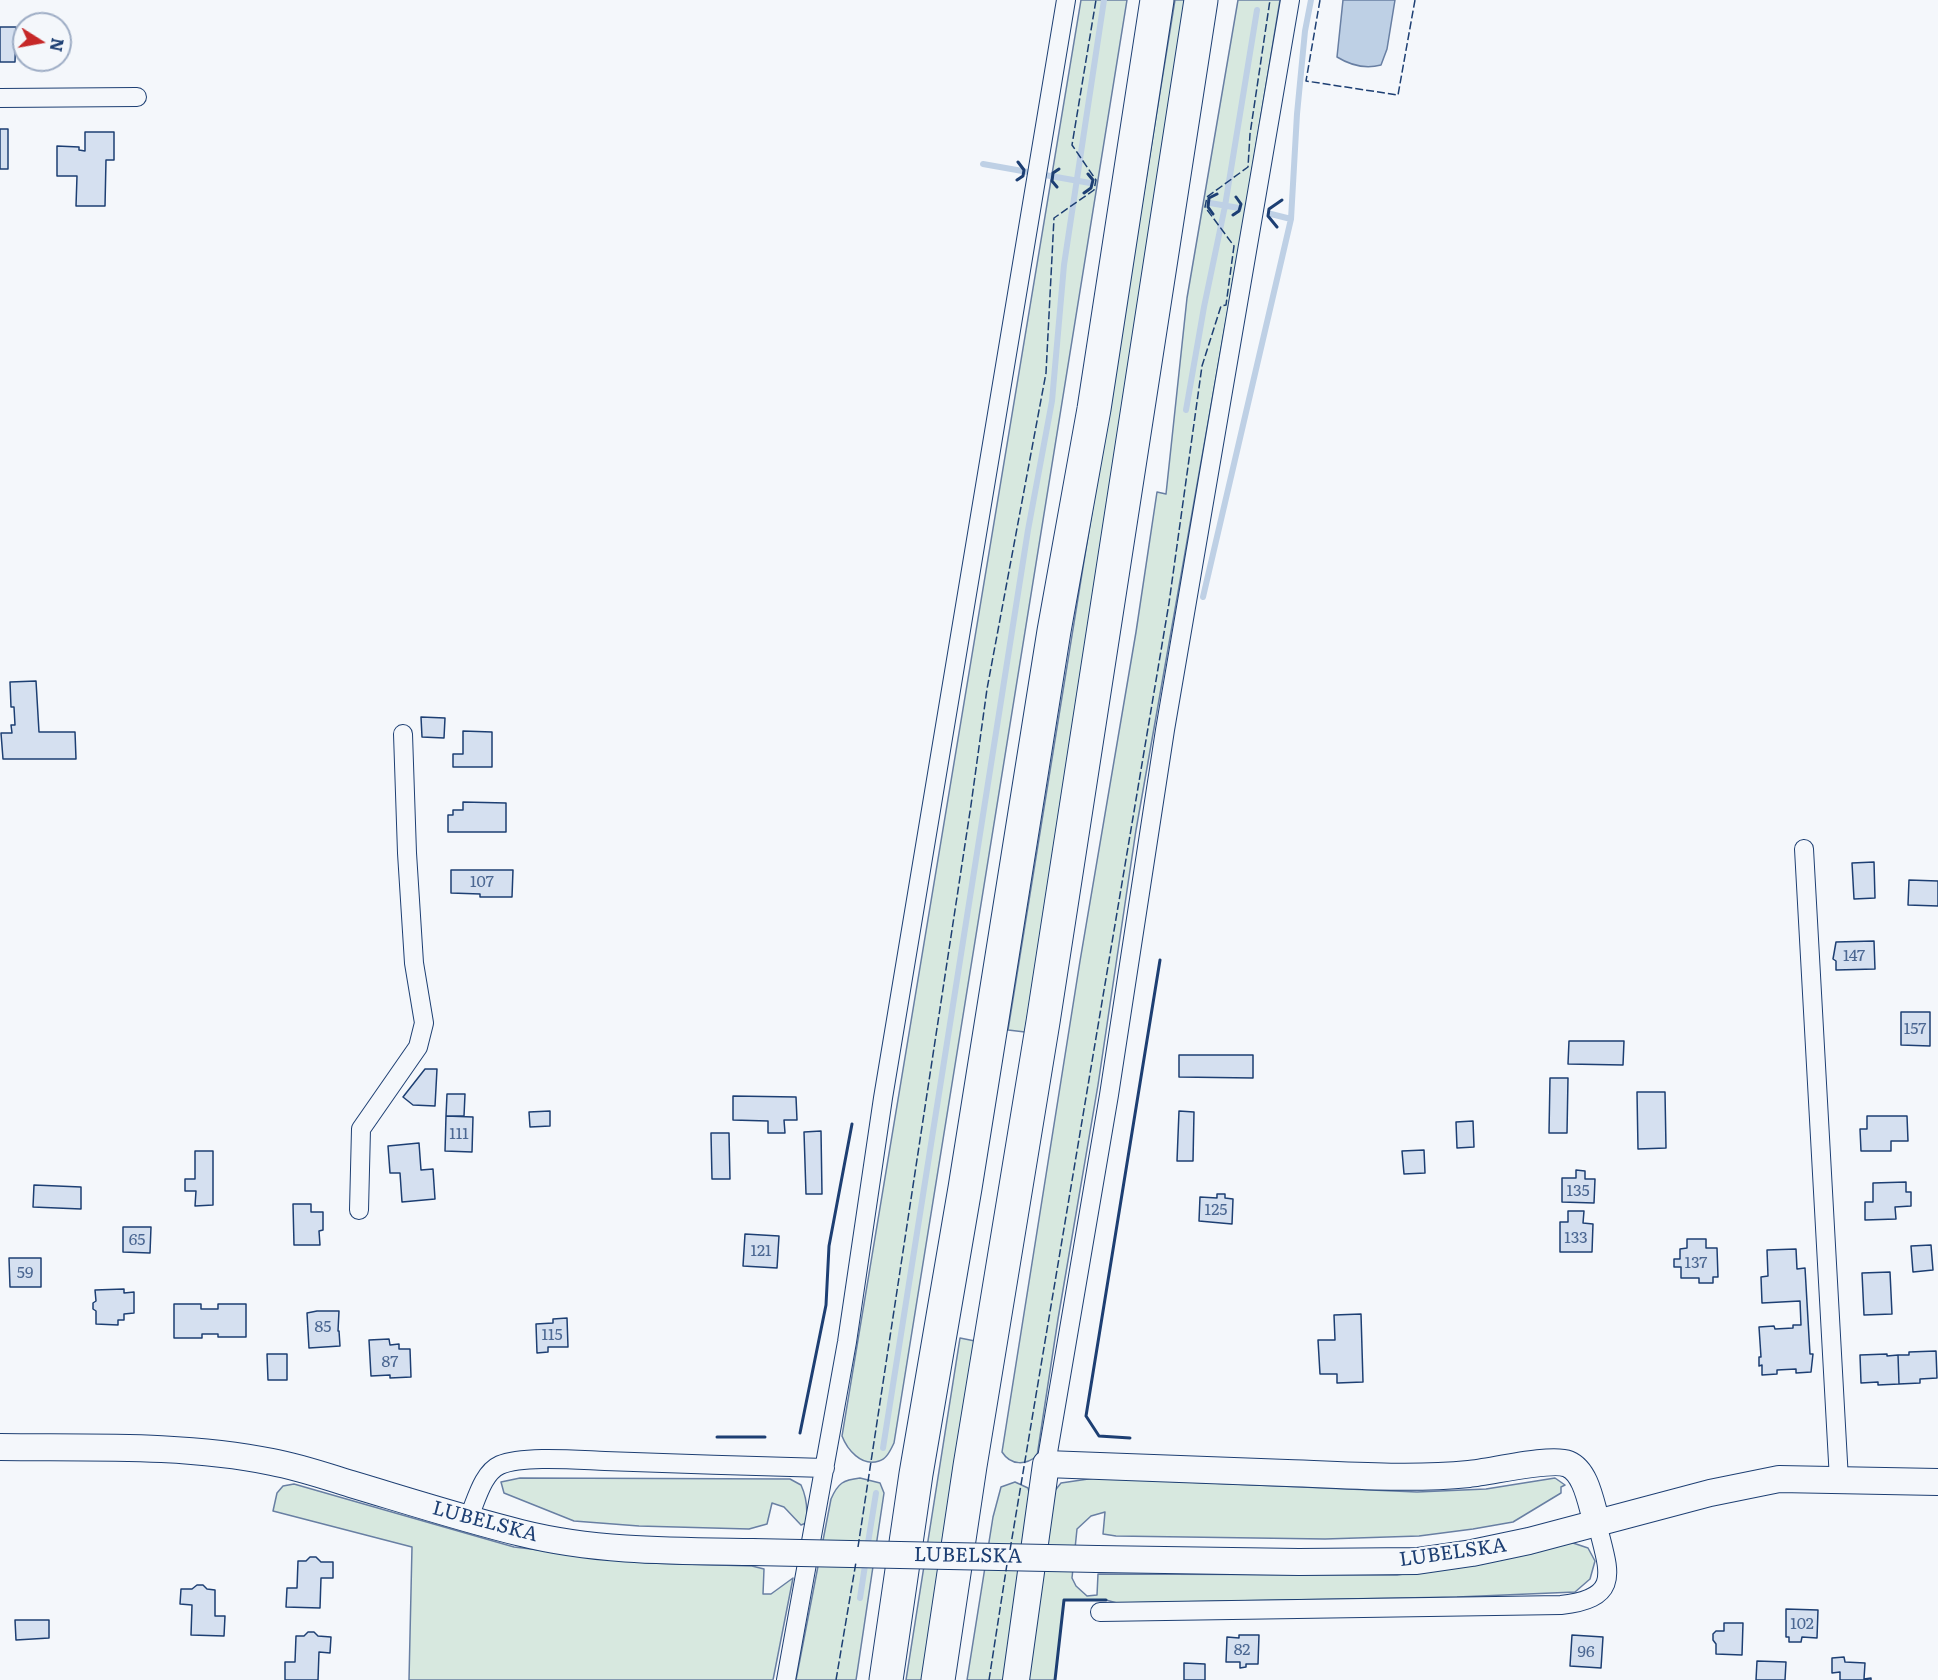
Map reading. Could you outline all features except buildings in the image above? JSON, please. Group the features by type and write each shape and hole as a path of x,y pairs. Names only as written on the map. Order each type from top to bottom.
{"highway":[{"path":"886,1680 916,1474 965,1188 1054,631 1094,409 1157,0"},
{"path":"938,1680 970,1466 1041,1034 1201,0"}],"street":[{"path":"786,1680 848,1342 883,1098 1066,0"},
{"path":"1016,1680 1046,1464 1109,1095 1165,730 1290,0"},
{"path":"0,98 137,97"},
{"path":"359,1210 361,1129 418,1047 424,1023 414,963 403,734"},
{"path":"1804,849 1839,1480"},
{"name":"LUBELSKA","path":"0,1447 188,1451 245,1457 305,1470 522,1534 577,1544 663,1550 1097,1559 1417,1561 1472,1553 1741,1485 1779,1479 1938,1482"},
{"path":"468,1519 490,1472 513,1462 572,1460 825,1468"},
{"path":"1046,1464 1407,1476 1470,1474 1543,1462 1562,1462 1571,1465 1584,1483 1608,1567 1607,1578 1602,1589 1593,1599 1582,1603 1100,1612"}],"shaded area":[{"path":"1081,0 1127,0 894,1443 882,1460 872,1462 856,1456 842,1436"},
{"path":"1175,0 1192,0 1025,1032 1008,1030"},
{"path":"1238,0 1280,0 1244,219 1136,830 1098,1085 1037,1456 1019,1463 1010,1460 1002,1452 1157,492 1166,494 1187,298"},
{"path":"960,1338 975,1341 922,1680 906,1680"},
{"path":"520,1478 790,1479 801,1485 803,1490 807,1513 806,1523 801,1525 784,1507 772,1503 767,1524 749,1529 639,1526 574,1521 504,1493 501,1482"},
{"path":"860,1478 880,1483 884,1493 856,1680 796,1680 831,1499 842,1483"},
{"path":"1095,1478 1417,1492 1486,1489 1555,1478 1565,1485 1561,1487 1561,1493 1513,1522 1419,1536 1325,1539 1116,1536 1103,1534 1105,1512 1091,1516 1077,1529 1072,1578 1076,1586 1087,1596 1097,1595 1098,1574 1397,1575 1471,1564 1570,1542 1588,1548 1595,1561 1590,1579 1575,1592 1457,1597 1117,1603 1106,1600 1064,1600 1055,1680 1028,1680 1053,1493 1061,1483"},
{"path":"1015,1482 1028,1488 1032,1503 1004,1680 967,1680 993,1517 1001,1487"},
{"path":"294,1484 514,1547 649,1563 752,1566 764,1569 763,1594 771,1594 793,1578 773,1680 409,1680 412,1547 273,1511 277,1493 283,1486"}],"water":[{"path":"1343,0 1395,0 1387,49 1381,65 1358,66 1337,57"}],"waterway":[{"path":"883,1448 1028,530 1052,401 1064,265 1104,0"},
{"path":"1203,597 1291,219 1297,114 1305,31 1311,0"},
{"path":"1186,410 1225,206 1257,10"},
{"path":"983,164 1090,183"},
{"path":"1210,203 1239,208"},
{"path":"1271,214 1291,219"},
{"path":"867,1549 876,1493"},
{"path":"860,1598 866,1559"}],"fence":[{"path":"858,1547 987,689 1046,373 1054,218 1094,190 1096,180 1072,145 1096,0"},
{"path":"1010,1550 1169,603 1202,366 1221,306 1226,305 1234,246 1205,207 1207,197 1248,167 1250,134 1270,0"},
{"path":"1320,0 1306,81 1398,95 1415,0"},
{"path":"836,1680 856,1562"},
{"path":"989,1680 1007,1564"}],"wall":[{"path":"1017,180 1023,176 1024,170 1018,162"},
{"path":"1057,187 1052,181 1053,173 1059,169"},
{"path":"1084,193 1091,188 1093,180 1088,174"},
{"path":"1213,214 1208,207 1209,198 1217,194"},
{"path":"1233,215 1239,211 1241,204 1236,197"},
{"path":"1277,227 1268,216 1269,209 1282,200"},
{"path":"1130,1438 1099,1436 1086,1416 1160,960"},
{"path":"800,1433 826,1305 829,1246 852,1124"},
{"path":"717,1437 765,1437"},
{"path":"1055,1680 1064,1600 1106,1600"}]}
